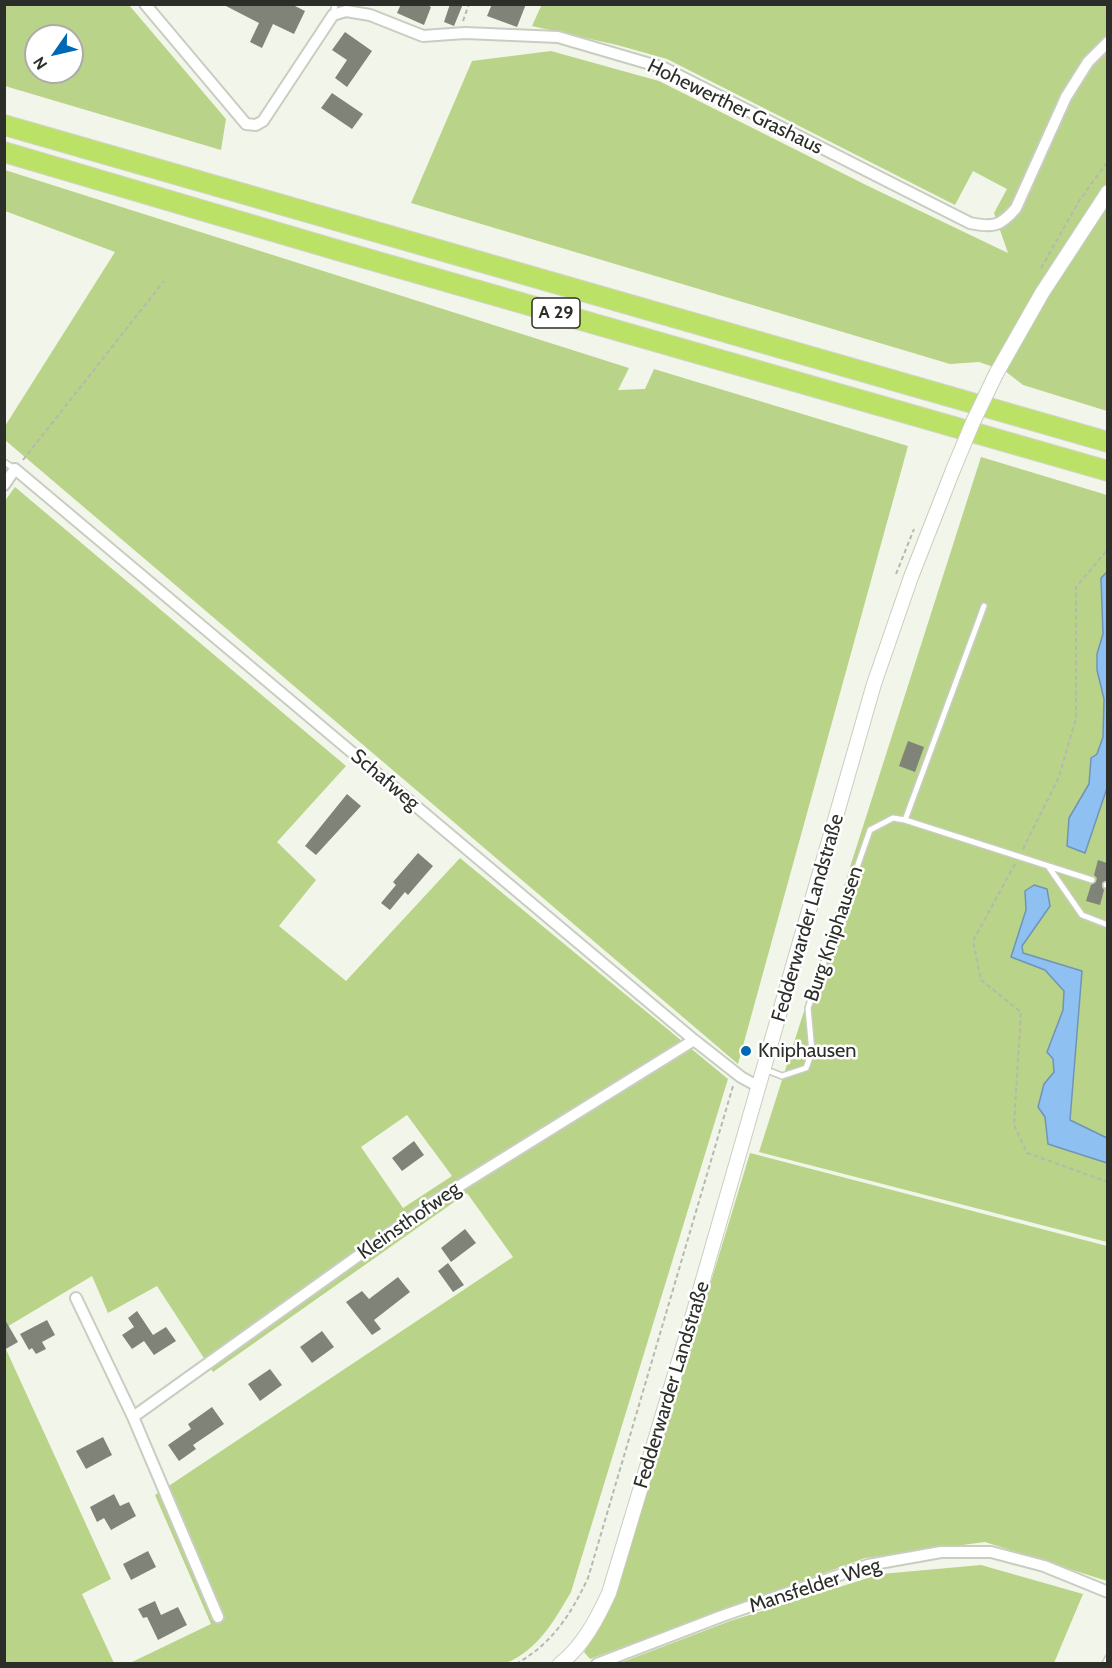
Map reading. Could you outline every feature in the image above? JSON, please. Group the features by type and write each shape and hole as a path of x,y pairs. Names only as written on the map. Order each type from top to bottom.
{"highway":[{"name":"A 29","path":"4,125 1107,442"},
{"name":"A 29","path":"4,152 1107,471"}],"street":[{"name":"Hohewerther Grashaus","path":"145,4 246,124 256,125 263,121 334,10 370,15 423,36 465,33 558,37 664,68 970,224 989,227 1005,220 1016,208 1066,97 1088,62 1107,42"},
{"name":"Fedderwarder Landstraße","path":"568,1661 601,1612 609,1593 697,1300 874,684 912,577 953,470 996,374 1042,293 1107,192"},
{"path":"4,485 15,469"},
{"name":"Schafweg","path":"15,469 694,1040 741,1077 759,1087"},
{"name":"Kleinsthofweg","path":"133,1417 432,1203 694,1040"},
{"path":"76,1298 133,1417 219,1617"},
{"name":"Mansfelder Weg","path":"597,1664 722,1616 868,1565 941,1552 991,1552 1044,1566 1107,1592"}],"lane":[{"path":"4,462 15,469"},
{"path":"984,606 905,820 1092,880"},
{"name":"Burg Kniphausen","path":"764,1069 782,1076 806,1068 812,1052 808,1008 870,830 893,818 905,820"},
{"path":"1047,865 1082,915 1107,925"},
{"path":"1105,1664 1107,1658"}],"path":[{"path":"465,33 463,19 469,4"},
{"path":"15,469 164,281"},
{"path":"1107,549 1076,587 1076,718 1059,777 973,941 981,980 1021,1012 1014,1125 1027,1153 1107,1182"},
{"path":"516,1664 528,1657 562,1626 588,1578 733,1086 741,1077"}],"green space":[{"path":"542,4 1107,5 1107,411 1023,385 1005,371 979,362 950,364 411,203 472,61 551,51 659,81 1008,253 994,213 1007,189 973,171 955,205 667,59 532,26"},
{"path":"4,5 129,5 226,119 221,150 5,86"},
{"path":"5,170 629,368 618,390 645,389 654,369 908,446 738,1064 5,440 5,426 115,252 5,211"},
{"path":"981,457 1107,495 1107,1242 759,1152"},
{"path":"15,487 346,766 277,842 316,880 279,926 346,981 460,858 728,1079 571,1592 544,1634 527,1651 506,1663 130,1663 211,1624 155,1495 513,1257 467,1193 213,1372 157,1286 108,1313 92,1276 5,1328 4,502","holes":["407,1115 452,1176 403,1208 361,1147"]},
{"path":"750,1153 1107,1246 1107,1581 985,1542 865,1558 590,1659 584,1652 602,1622 618,1588"},
{"path":"4,1345 111,1579 82,1594 114,1663 5,1663"},
{"path":"981,1565 1083,1594 1054,1663 620,1663 730,1621 881,1574"}],"water":[{"path":"1107,572 1107,788 1085,853 1067,846 1069,818 1089,784 1091,758 1097,754 1103,737 1104,699 1097,670 1097,654 1103,634 1101,578"},
{"path":"1034,885 1047,889 1050,906 1022,946 1023,953 1082,971 1070,1120 1107,1138 1107,1163 1048,1144 1045,1117 1038,1107 1044,1084 1054,1072 1053,1059 1047,1052 1063,1010 1064,991 1045,970 1011,957 1026,910 1025,891"}],"building":[{"path":"222,4 291,4 305,11 294,34 273,24 262,48 250,42 259,23"},
{"path":"401,4 425,4 431,7 424,25 397,13"},
{"path":"450,4 463,4 454,26 444,22"},
{"path":"492,4 526,4 517,27 487,16"},
{"path":"345,32 372,51 347,87 335,78 347,60 332,50"},
{"path":"332,93 363,114 352,129 321,108"},
{"path":"908,741 924,747 915,772 899,766"},
{"path":"347,794 361,806 316,855 305,846"},
{"path":"418,853 433,866 408,895 405,892 390,910 381,903 396,885 393,882"},
{"path":"1098,860 1107,863 1107,880 1102,883 1104,890 1100,905 1086,901 1091,885 1096,882 1097,878 1094,875"},
{"path":"414,1141 424,1155 402,1171 392,1158"},
{"path":"465,1229 476,1243 451,1262 441,1248"},
{"path":"448,1263 464,1285 453,1292 438,1271"},
{"path":"398,1277 410,1292 374,1320 381,1329 372,1335 346,1302 362,1291 369,1299"},
{"path":"137,1311 153,1335 166,1327 176,1341 154,1355 144,1341 132,1349 122,1335 134,1327 128,1318"},
{"path":"4,1318 18,1342 4,1350"},
{"path":"47,1320 55,1335 42,1342 46,1349 36,1354 32,1348 29,1350 20,1334"},
{"path":"322,1331 334,1347 312,1363 300,1347"},
{"path":"270,1369 282,1385 260,1401 248,1384"},
{"path":"212,1407 224,1424 193,1445 196,1449 179,1461 168,1445 191,1429 188,1424"},
{"path":"103,1437 112,1455 86,1469 76,1451"},
{"path":"114,1494 120,1506 129,1502 136,1516 111,1530 104,1518 97,1522 90,1507"},
{"path":"148,1551 156,1567 131,1580 123,1564"},
{"path":"155,1601 161,1615 178,1607 187,1625 158,1640 147,1617 143,1618 138,1609"}],"place":[{"name":"Kniphausen","path":"746,1051"}]}
